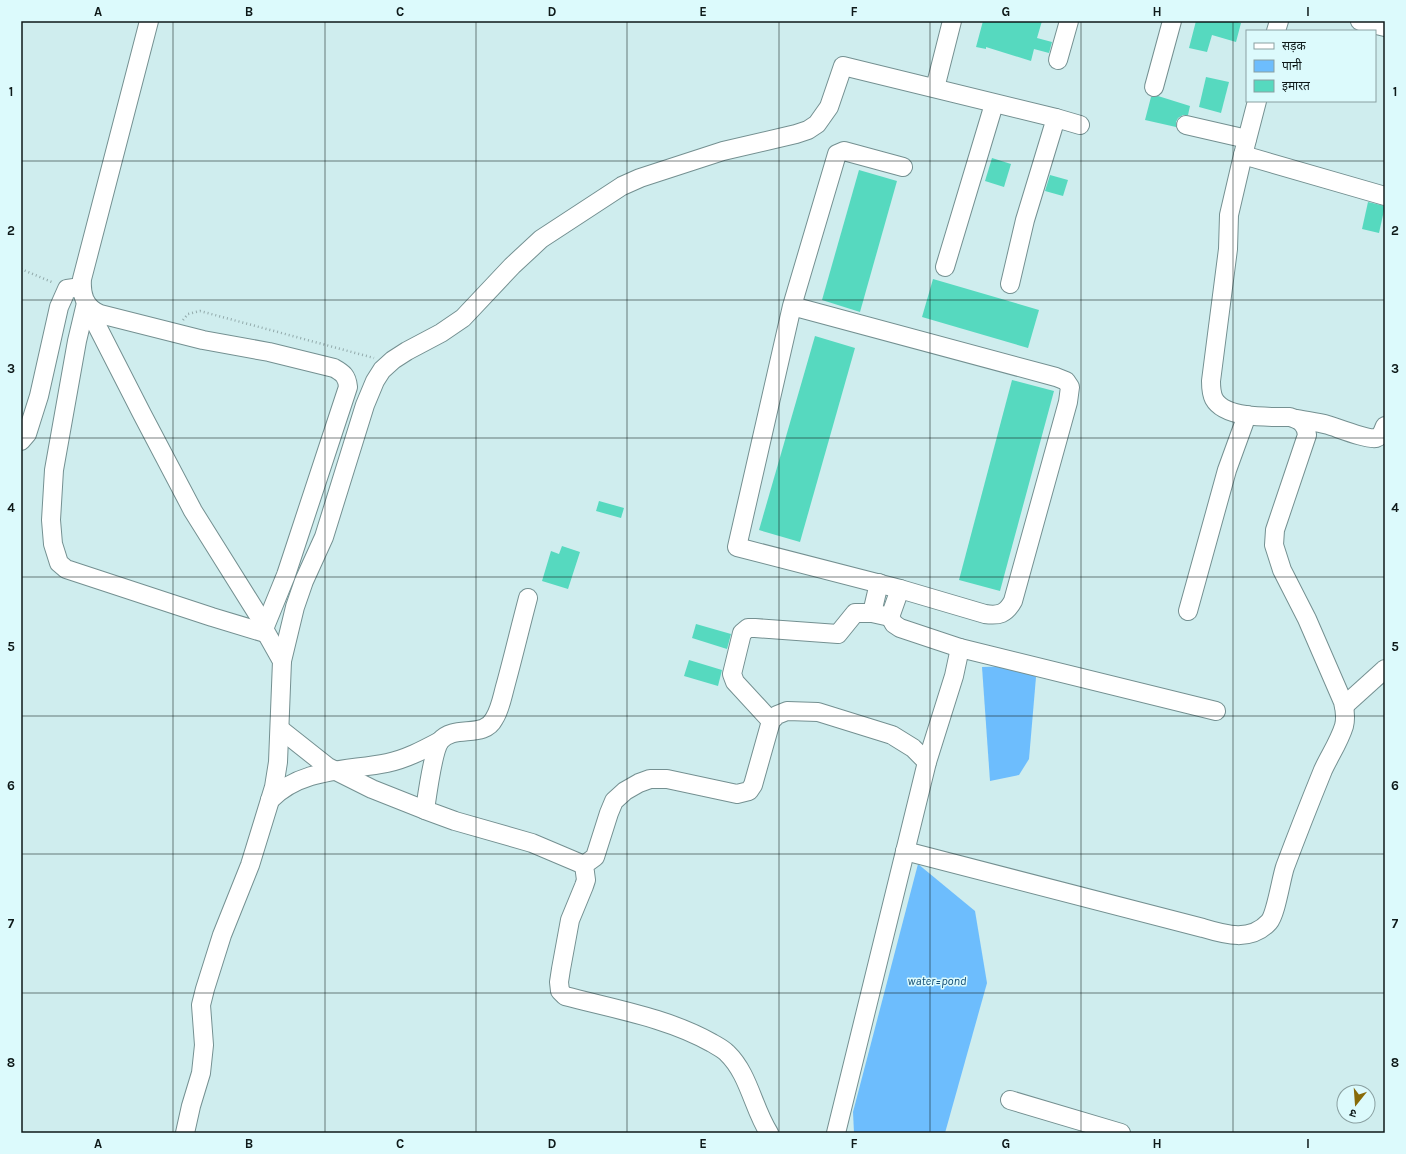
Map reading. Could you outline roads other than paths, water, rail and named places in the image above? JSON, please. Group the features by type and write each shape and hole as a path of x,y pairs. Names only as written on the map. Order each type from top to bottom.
{"street":[{"path":"149,21 84,271 77,341 54,470 51,520 53,544 59,563 66,569 212,617 265,630"},
{"path":"935,88 952,21"},
{"path":"1058,60 1069,21"},
{"path":"1154,87 1172,21"},
{"path":"185,1133 201,1073 204,1046 201,1005 208,976 222,935 250,865 274,787 278,762 282,660 295,608 304,581 324,537 365,406 375,381 382,370 390,362 407,351 441,333 463,318 512,266 541,239 560,225 622,186 640,178 723,151 808,130 817,124 829,107 843,66 1080,125"},
{"path":"1257,102 1229,215 1228,249 1211,380 1211,391 1215,400 1226,409 1240,415 1290,417 1376,438 1380,436 1385,426"},
{"path":"945,266 994,104"},
{"path":"1010,284 1025,220 1056,118"},
{"path":"1186,125 1385,196"},
{"path":"792,306 1056,377 1066,381 1070,387 1066,409 1013,600 1010,607 1004,612 996,616 985,614 879,583 737,547 792,306 837,154 844,151 903,167"},
{"path":"82,298 193,511 282,660"},
{"path":"21,442 27,434 39,396 59,307 82,298 171,332 203,340 270,352 334,368 341,372 347,379 348,387 286,575 265,630"},
{"path":"1188,612 1227,470 1247,415"},
{"path":"906,851 1224,934 1248,935 1258,931 1270,921 1278,898 1283,874 1305,814 1326,765 1336,747 1344,726 1346,713 1307,619 1282,570 1274,545 1275,530 1307,435 1304,424 1297,419"},
{"path":"872,613 879,583"},
{"path":"890,617 900,589"},
{"path":"270,800 291,784 310,776 335,770 387,763 414,755 454,732 489,726 494,720 508,676 528,598"},
{"path":"771,721 735,682 732,674 742,633 748,628 755,628 838,634 855,613 872,613 890,617 894,624 900,628 960,648 1216,711"},
{"path":"836,1133 927,762 954,676 960,648"},
{"path":"1344,706 1385,669"},
{"path":"584,865 595,857 608,813 614,802 625,791 639,783 650,780 667,779 693,784 725,793 737,794 749,791 753,785 771,721 777,715 787,711 818,712 892,734 913,748 927,762"},
{"path":"280,730 328,766 372,789 455,821 532,843 584,865"},
{"path":"425,810 430,779 440,741"},
{"path":"584,865 586,880 570,920 559,982 560,991 565,996 669,1023 694,1033 727,1052 738,1066 757,1111 769,1133"},
{"path":"1010,1100 1121,1133"}],"water":[{"path":"1016,666 1036,677 1029,759 1019,775 990,781 982,667"},
{"name":"water=pond","path":"918,864 975,911 987,983 945,1133 854,1133 853,1112"}]}
